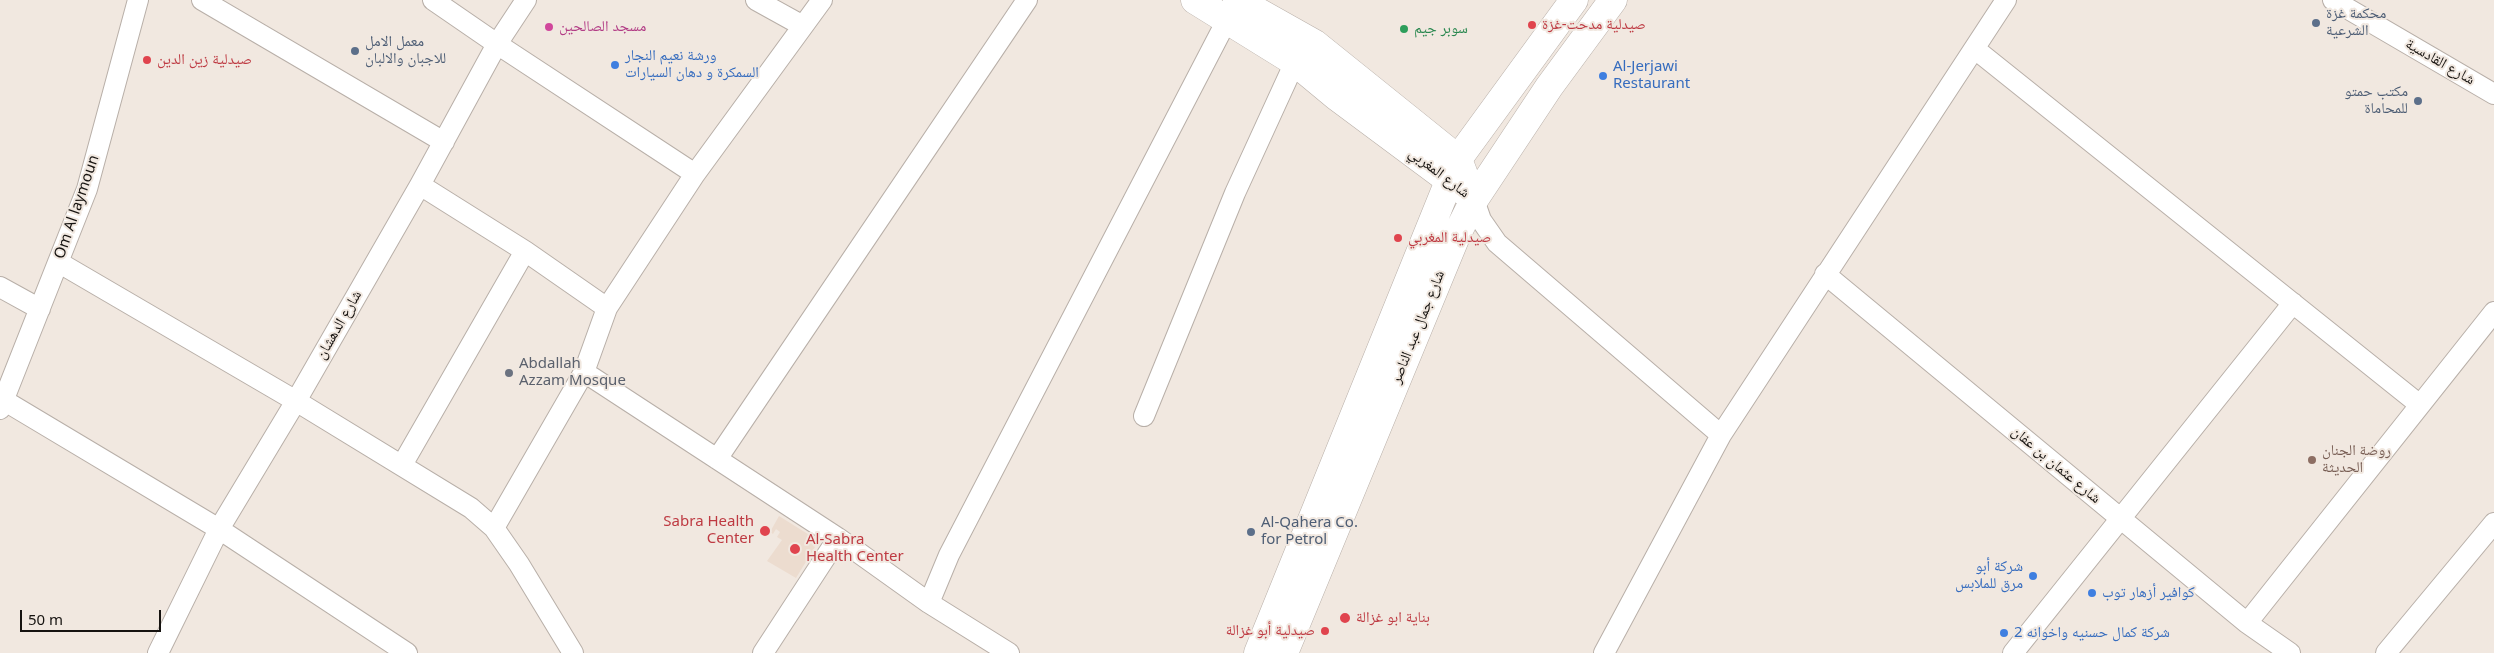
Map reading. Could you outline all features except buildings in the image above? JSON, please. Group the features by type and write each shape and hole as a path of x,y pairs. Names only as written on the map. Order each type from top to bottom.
{"main road":[{"name":"شارع المغربي","path":"1195,0 1245,7 1315,44 1455,169 1474,200"},
{"name":"شارع جمال عبد الناصر","path":"1258,653 1439,202 1455,169 1574,0"},
{"name":"شارع جمال عبد الناصر","path":"1284,653 1457,234 1474,200 1548,87 1613,0"},
{"name":"شارع المغربي","path":"1245,7 1295,62 1336,96 1455,169"}],"street":[{"name":"Om Al laymoun","path":"1,402 87,189 138,0"},
{"path":"202,0 444,142"},
{"path":"433,0 496,44 695,174"},
{"name":"شارع الدهشان","path":"158,653 218,529 296,401 420,186 496,44 526,0"},
{"path":"756,0 803,26"},
{"path":"494,528 584,372 607,308 695,174 822,0"},
{"path":"717,459 1028,0"},
{"path":"1604,653 1721,435 2006,0"},
{"name":"شارع القادسية","path":"2333,0 2494,94"},
{"path":"929,603 949,555 1245,7"},
{"path":"1975,49 2420,404"},
{"path":"1144,416 1228,209 1295,62"},
{"path":"420,186 525,251 607,308"},
{"path":"1474,200 1481,220 1497,243 1721,435"},
{"path":"402,465 525,251"},
{"path":"58,262 296,401 471,508 494,528 519,564 562,648"},
{"name":"شارع عثمان بن عفان","path":"1825,274 2247,623 2290,653"},
{"path":"0,287 40,309"},
{"path":"2013,653 2122,519 2292,303"},
{"path":"2247,623 2494,312"},
{"path":"584,372 838,538 929,603 1009,653"},
{"path":"1,402 218,529 407,653"},
{"path":"2386,653 2494,523"},
{"path":"764,653 838,538"}],"shaded area":[{"name":"Al-Sabra Health Center","path":"779,516 811,536 809,539 815,542 813,546 815,547 796,578 767,561 782,540 777,537 780,532 776,529 773,534 770,532"}],"place":[{"name":"محكمة غزة الشرعية","path":"2316,23"},
{"name":"صيدلية مدحت-غزة","path":"1532,25"},
{"name":"مسجد الصالحين","path":"549,27"},
{"name":"سوبر جيم","path":"1404,29"},
{"name":"معمل الامل للاجبان والالبان","path":"355,51"},
{"name":"صيدلية زين الدين","path":"147,60"},
{"name":"ورشة نعيم النجار السمكرة و دهان السيارات","path":"615,65"},
{"name":"Al-Jerjawi Restaurant","path":"1603,76"},
{"name":"مكتب حمتو للمحاماة","path":"2418,101"},
{"name":"صيدلية المغربي","path":"1398,238"},
{"name":"Abdallah Azzam Mosque","path":"509,373"},
{"name":"روضة الجنان الحديثة","path":"2312,460"},
{"name":"Sabra Health Center","path":"765,531"},
{"name":"Al-Qahera Co. for Petrol","path":"1251,532"},
{"name":"Al-Sabra Health Center","path":"795,549"},
{"name":"شركة أبو مرق للملابس","path":"2033,576"},
{"name":"كوافير أزهار توب","path":"2092,593"},
{"name":"بناية ابو غزالة","path":"1345,618"},
{"name":"صيدلية أبو غزالة","path":"1325,631"},
{"name":"شركة كمال حسنيه واخوانه 2","path":"2004,633"}]}
